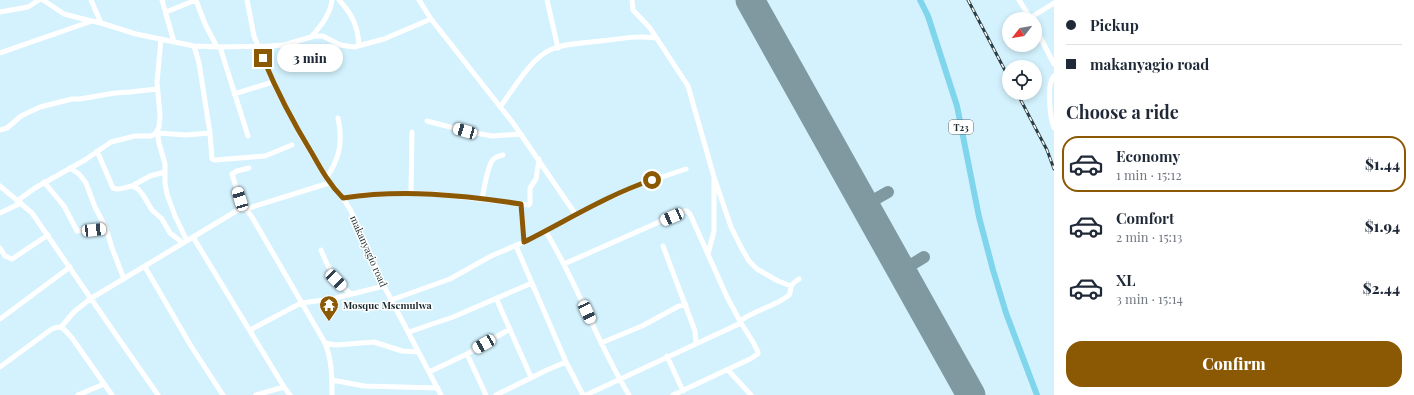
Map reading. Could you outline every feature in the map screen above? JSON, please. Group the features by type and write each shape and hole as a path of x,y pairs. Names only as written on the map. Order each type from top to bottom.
{"main road":[{"name":"T23","path":"920,0 928,16 957,106 979,217 991,266 1006,313 1037,395"}],"street":[{"path":"0,12 28,7 39,0"},
{"path":"43,0 64,14 101,23 136,34 194,46 258,47 284,45 311,37 323,36 340,46 354,47 384,39 431,19"},
{"path":"91,0 101,23"},
{"path":"162,0 174,42"},
{"path":"166,12 196,0 205,24 218,47 248,136"},
{"name":"makanyagio road","path":"247,0 254,36 273,82 301,136 328,180 343,198 351,211 384,286 441,395"},
{"path":"311,37 322,25 331,8 332,0"},
{"path":"339,0 351,15 357,32 359,46"},
{"path":"419,0 431,19 521,134 576,215"},
{"path":"547,0 558,48"},
{"path":"632,0 633,10 650,28 688,86 714,177 731,227 749,261 766,275 791,286"},
{"path":"1019,0 1026,12"},
{"path":"1040,12 1054,4"},
{"path":"0,53 92,22"},
{"path":"500,107 530,65 550,49 581,43 629,37 646,36 656,38"},
{"path":"1042,38 1052,53 1054,64"},
{"path":"161,39 157,75 160,115 157,132 164,159 167,194 185,242"},
{"path":"194,46 199,63 210,133 212,160 265,156 292,145"},
{"path":"1054,76 1050,81 1050,113 1054,128"},
{"path":"234,94 273,82"},
{"path":"0,130 6,128 24,114 46,105 115,92 137,92 157,89"},
{"path":"0,367 49,331 56,327 60,327 74,312 90,299 238,210 328,180 339,152 340,127 338,118"},
{"path":"427,121 492,136 521,134"},
{"path":"0,213 19,202 44,182 70,168 111,142 135,136 151,136 157,132 186,135 210,133"},
{"path":"411,193 412,132"},
{"path":"97,151 113,188 116,189 132,186 150,176 165,172"},
{"path":"482,199 491,163 496,157 503,155"},
{"path":"343,198 362,195 411,193 437,194 529,205 530,188 536,179 538,159"},
{"path":"70,168 79,174 84,180 95,208 106,228 124,279"},
{"path":"249,168 236,171 232,174 244,209 252,217 325,343 330,356 332,395"},
{"path":"391,300 450,278 491,256 546,232 576,215 638,185 686,169"},
{"path":"708,254 714,231 714,177"},
{"path":"44,182 64,206 78,231 106,228"},
{"path":"0,186 32,213 70,267 90,299 158,395"},
{"path":"132,186 144,195 152,210 162,219 170,233 185,242"},
{"path":"521,204 524,242"},
{"path":"564,264 687,211 690,214 725,292 740,322 753,342 758,354 728,370 674,395"},
{"path":"546,232 564,264 620,380 629,395"},
{"path":"0,248 5,256 12,259 48,235"},
{"path":"194,237 290,395"},
{"path":"516,246 566,362 584,395 620,380 667,356 712,337 740,322 751,314 779,302 789,296 791,286 798,279"},
{"path":"664,246 695,331 696,343"},
{"path":"321,250 332,274 343,288 351,294"},
{"path":"0,319 70,267"},
{"path":"144,267 191,346 223,395"},
{"path":"409,332 453,318 532,283"},
{"path":"250,330 301,303 351,294 384,286"},
{"path":"496,298 531,377"},
{"path":"602,343 642,326 679,306 686,305"},
{"path":"60,327 72,338 112,395"},
{"path":"430,372 467,354 510,329"},
{"path":"325,343 336,345 374,342 402,351 418,352"},
{"path":"467,354 486,395"},
{"path":"667,356 683,390"},
{"path":"496,395 531,377 566,362"},
{"path":"728,370 751,395"},
{"path":"332,380 364,386 438,388"},
{"path":"78,395 104,384"},
{"path":"256,395 284,387"}],"taxiway":[{"path":"865,205 888,192"},
{"path":"901,271 924,257"}],"runway":[{"path":"750,0 971,395"}],"railway":[{"path":"968,0 1002,65"},
{"path":"1021,100 1047,150 1054,169"}],"place":[{"name":"Mosque Msemulwa","path":"329,322"}],"route":[{"path":"263,58 273,82 301,136 328,181 343,198 362,195 411,193 437,194 521,204 524,242 546,232 600,202 652,180"}]}
